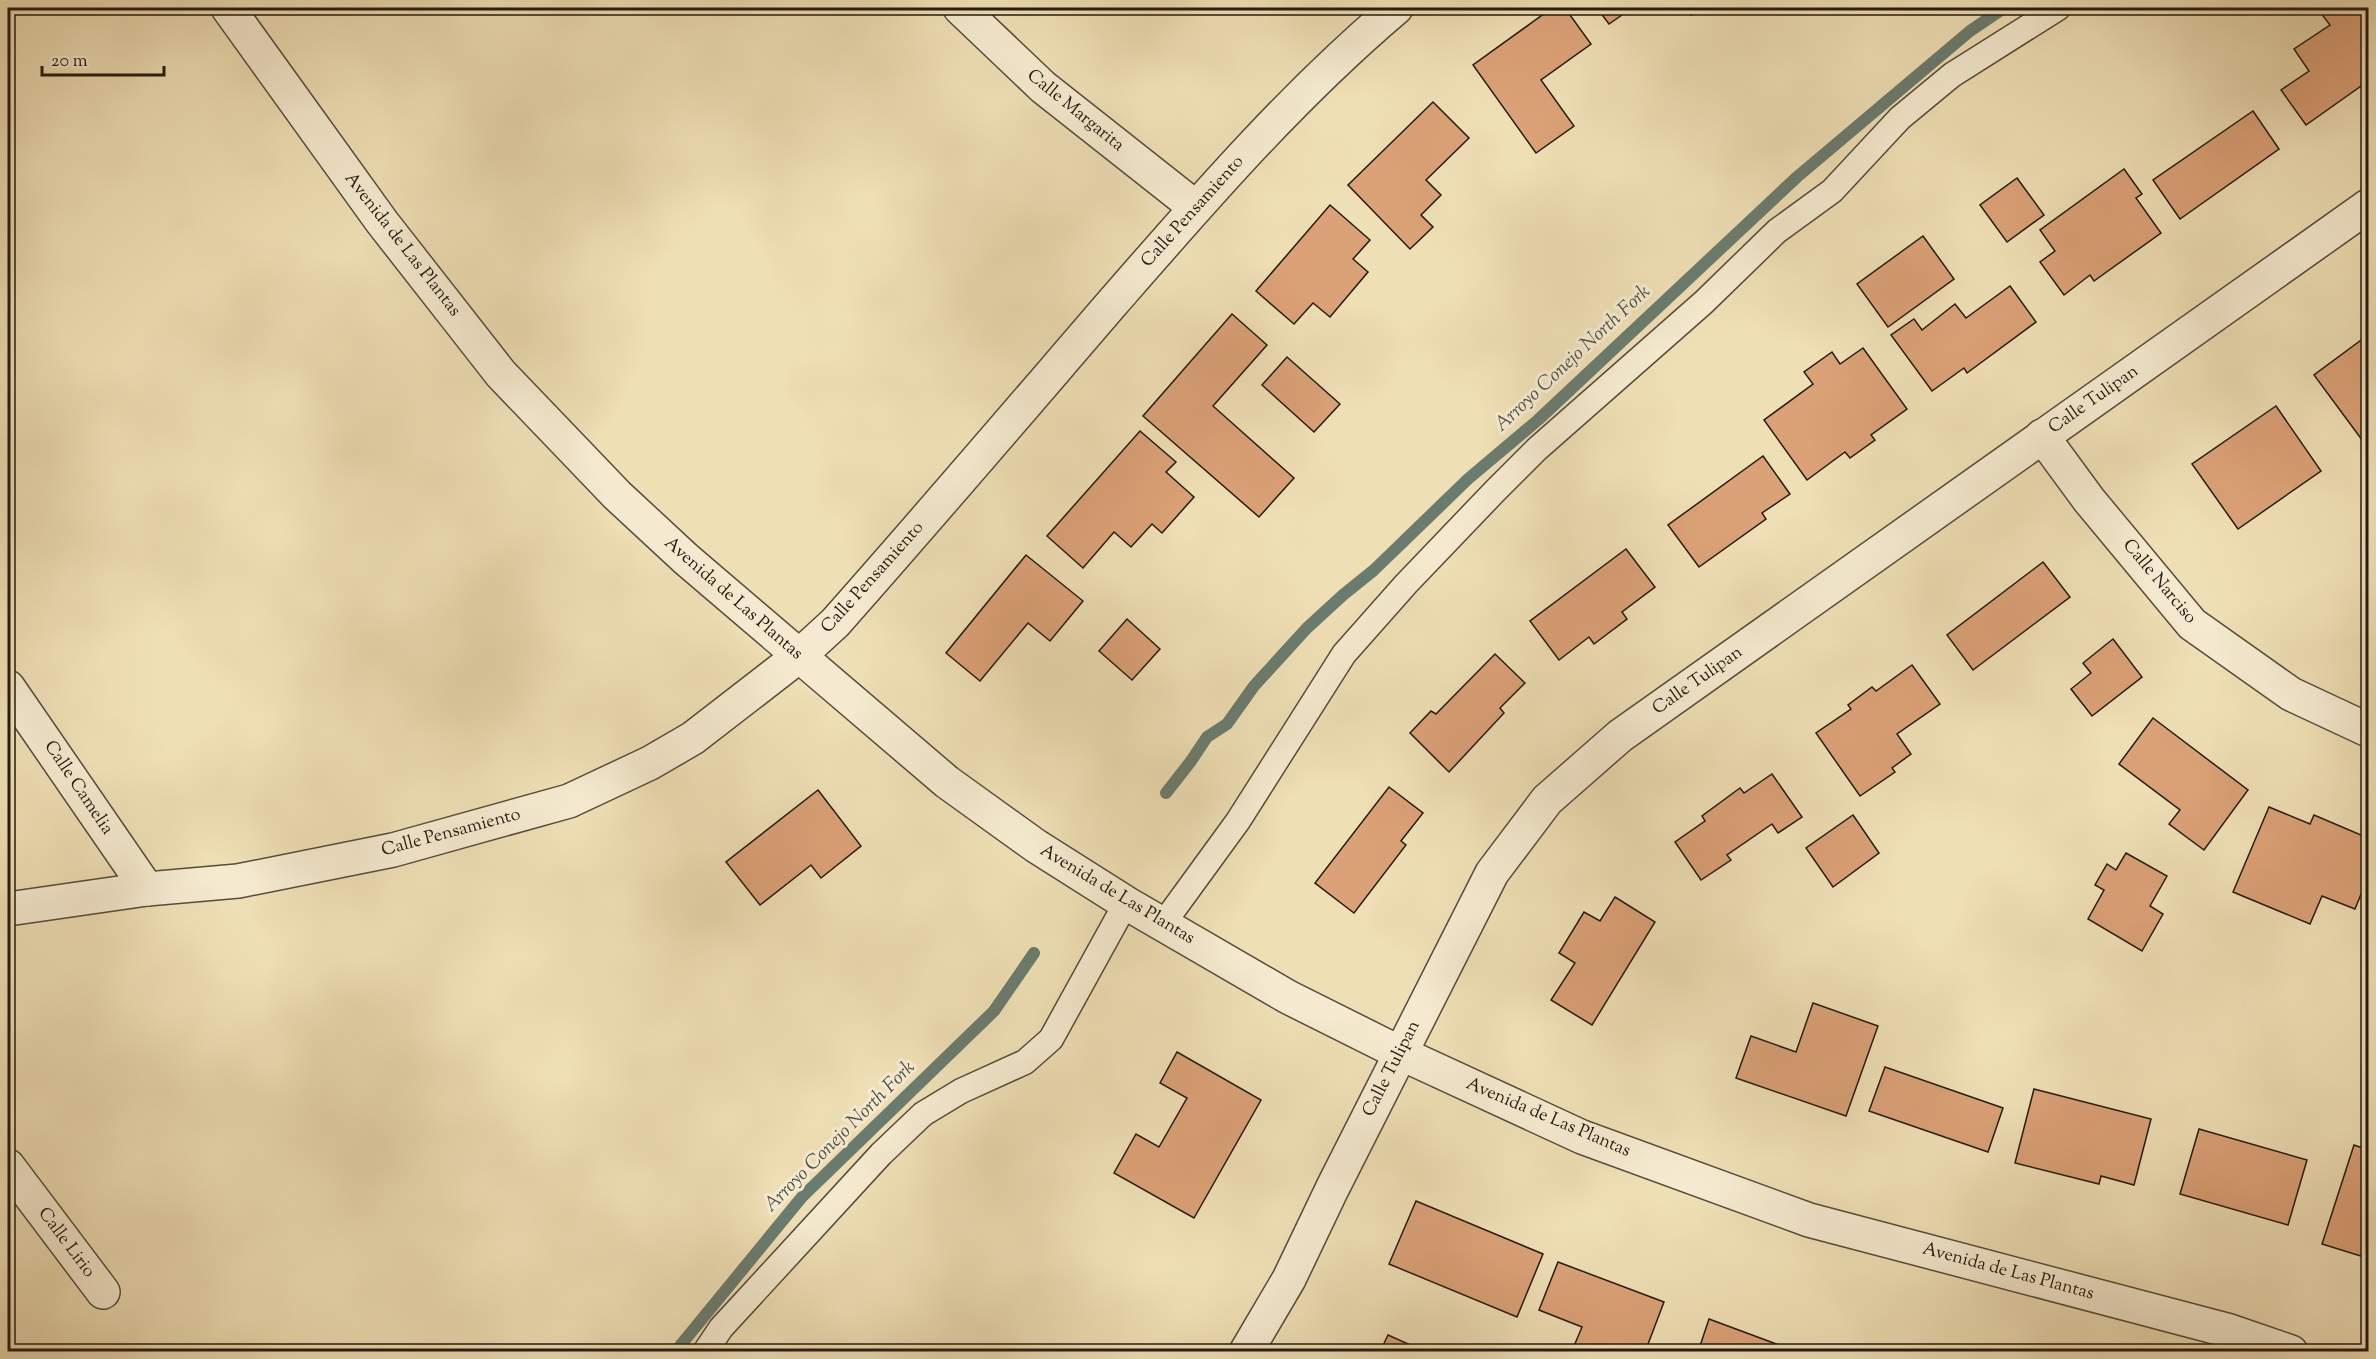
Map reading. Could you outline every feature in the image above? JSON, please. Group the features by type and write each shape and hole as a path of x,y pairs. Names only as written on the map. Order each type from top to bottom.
{"street":[{"name":"Avenida de Las Plantas","path":"228,8 382,222 501,374 617,495 686,559 947,782 1036,846 1126,903 1288,997 1400,1053 1582,1137 1809,1220 2230,1331 2291,1352"},
{"name":"Calle Margarita","path":"960,8 1043,87 1195,207"},
{"name":"Calle Pensamiento","path":"8,909 147,889 238,881 393,850 569,801 650,763 693,738 799,656 835,623 1195,207 1294,102 1361,37 1396,8"},
{"name":"Calle Tulipan","path":"1246,1352 1289,1279 1492,873 1547,800 1620,736 2368,206"},
{"name":"Calle Narciso","path":"2042,436 2089,500 2192,624 2291,694 2368,730"},
{"name":"Calle Camelia","path":"8,687 147,889"},
{"name":"Calle Lirio","path":"8,1166 103,1292"}],"lane":[{"path":"1163,924 1238,821 1344,654 1406,584 1494,492 1537,449 1704,302 1777,231 1832,191 1900,118 1953,75 2058,8"},
{"path":"705,1352 721,1328 881,1154 923,1114 961,1091 1025,1062 1051,1039 1126,903"}],"building":[{"path":"1552,8 1565,8 1591,44 1541,80 1574,126 1536,153 1473,65"},
{"path":"1597,8 1632,8 1609,24"},
{"path":"1686,8 1701,8 1691,15"},
{"path":"2317,8 2368,8 2368,81 2306,125 2281,90 2309,71 2294,49 2330,25"},
{"path":"1433,102 1469,138 1426,180 1441,195 1421,215 1433,227 1410,249 1348,185"},
{"path":"2253,111 2279,149 2180,219 2153,180"},
{"path":"2124,169 2142,194 2136,198 2161,233 2094,281 2090,275 2064,295 2040,262 2055,251 2040,230"},
{"path":"2017,178 2044,215 2007,242 1980,205"},
{"path":"1330,205 1370,240 1353,259 1368,272 1330,317 1313,303 1294,324 1256,291"},
{"path":"1923,236 1954,279 1888,327 1857,284"},
{"path":"2010,286 2036,322 1967,373 1964,368 1932,391 1891,335 1914,319 1922,330 1955,304 1966,318"},
{"path":"1232,314 1267,345 1213,406 1294,478 1259,517 1143,416"},
{"path":"2368,335 2368,448 2314,375"},
{"path":"1863,348 1907,409 1871,435 1875,440 1850,458 1845,452 1807,480 1764,420 1813,384 1804,372 1832,352 1840,364"},
{"path":"1287,357 1340,404 1314,432 1262,385"},
{"path":"2276,406 2321,471 2238,529 2192,464"},
{"path":"1140,431 1176,462 1166,472 1194,497 1162,533 1152,524 1131,547 1114,532 1083,568 1047,536"},
{"path":"1763,456 1790,494 1762,513 1766,519 1699,567 1668,525"},
{"path":"1626,549 1655,587 1622,612 1627,619 1594,644 1589,637 1559,660 1530,621"},
{"path":"1026,555 1083,601 1050,641 1028,623 980,681 946,653"},
{"path":"2043,562 2070,597 1973,670 1947,635"},
{"path":"1127,619 1160,649 1132,680 1099,651"},
{"path":"2113,639 2142,677 2092,716 2071,689 2091,673 2083,663"},
{"path":"1495,654 1525,683 1500,708 1504,713 1449,772 1410,733 1431,711 1436,714"},
{"path":"1912,665 1940,704 1897,734 1911,754 1892,768 1895,772 1860,796 1816,733 1851,709 1848,705 1872,687 1876,691"},
{"path":"2153,718 2248,790 2204,850 2169,824 2180,810 2119,764"},
{"path":"1772,774 1802,817 1778,833 1772,824 1727,855 1731,860 1701,880 1675,842 1705,821 1702,816 1740,788 1744,793"},
{"path":"1389,787 1423,813 1401,841 1406,845 1354,913 1315,883"},
{"path":"818,790 861,846 821,878 811,865 760,905 726,862"},
{"path":"2269,807 2310,824 2314,815 2368,838 2368,877 2355,909 2322,896 2310,924 2233,892"},
{"path":"1853,815 1879,853 1833,887 1806,848"},
{"path":"2126,853 2167,876 2150,906 2163,914 2142,951 2088,919 2104,890 2095,885 2107,864 2116,870"},
{"path":"1615,897 1655,922 1592,1025 1551,1000 1575,963 1559,953 1584,912 1600,921"},
{"path":"1813,1003 1878,1026 1846,1116 1736,1078 1751,1036 1796,1052"},
{"path":"1177,1052 1261,1100 1194,1218 1114,1173 1136,1134 1159,1147 1187,1098 1160,1083"},
{"path":"1885,1067 2003,1108 1988,1152 1869,1111"},
{"path":"2034,1089 2151,1119 2134,1185 2101,1176 2099,1184 2015,1163"},
{"path":"2199,1129 2307,1160 2288,1225 2180,1194"},
{"path":"2354,1145 2368,1150 2368,1241 2364,1257 2322,1244"},
{"path":"1416,1201 1543,1254 1517,1317 1389,1264"},
{"path":"1558,1262 1664,1302 1645,1352 1588,1352 1574,1346 1582,1327 1539,1310"},
{"path":"1709,1319 1798,1352 1698,1352"},
{"path":"1388,1335 1426,1352 1380,1352"}],"waterway":[{"name":"Arroyo Conejo North Fork","path":"1166,793 1207,737 1227,724 1254,686 1307,628 1374,570 1468,479 1538,420 1797,177 1970,31 2004,8"},
{"name":"Arroyo Conejo North Fork","path":"675,1352 802,1197 994,1011 1034,953"}]}
